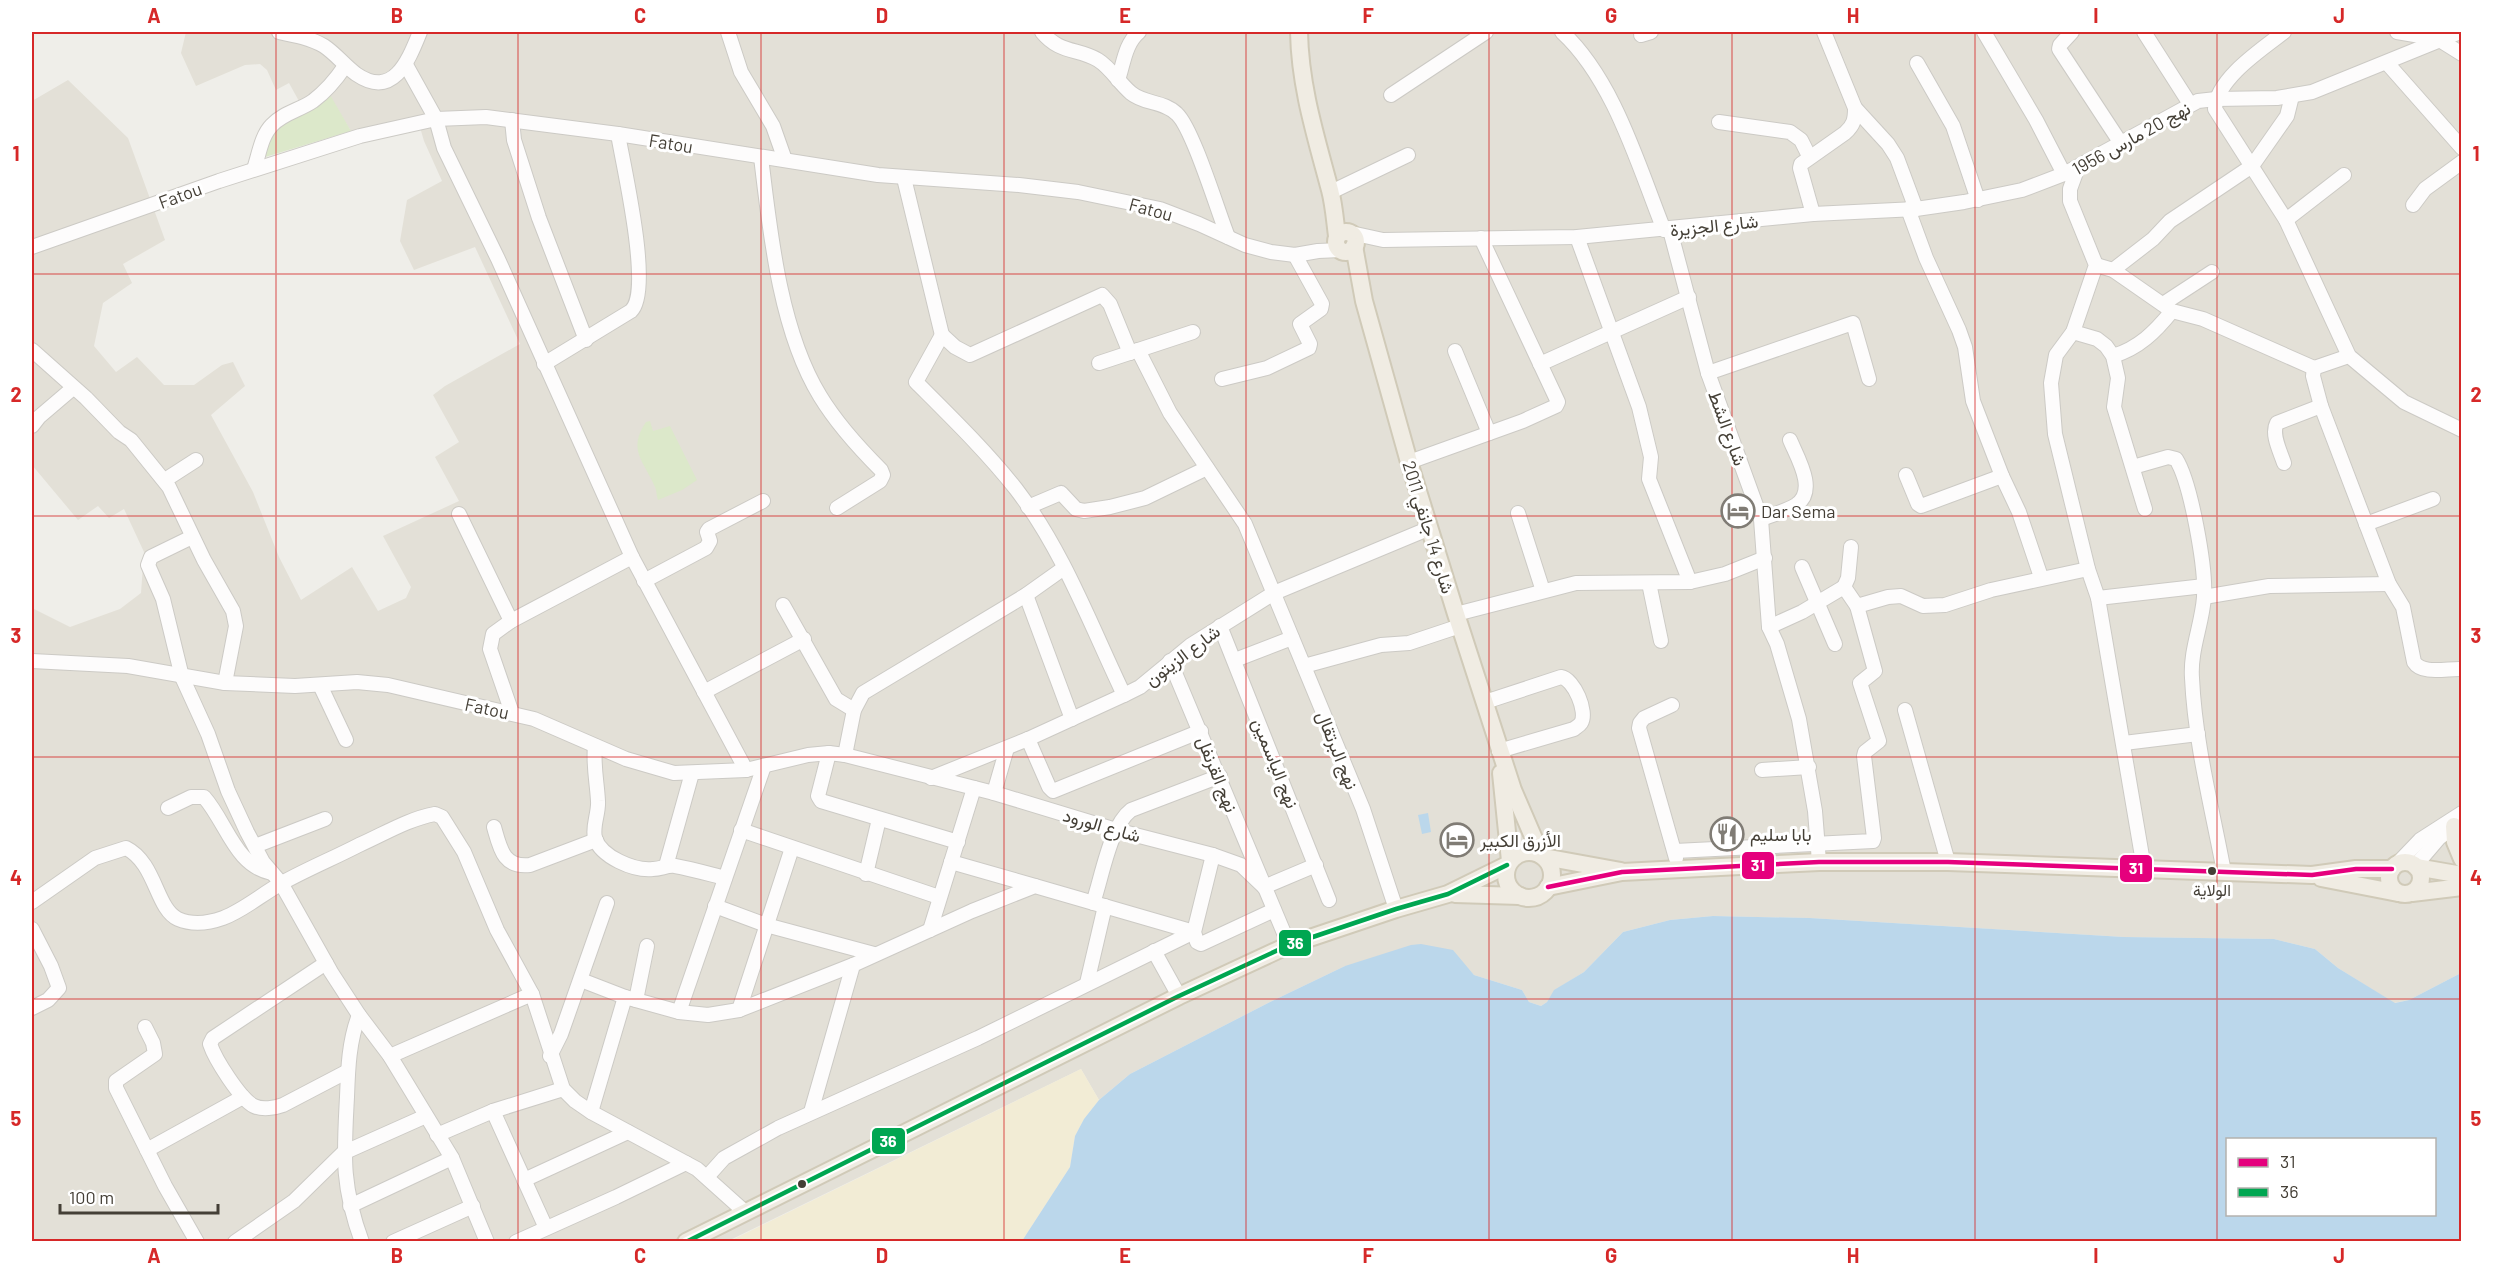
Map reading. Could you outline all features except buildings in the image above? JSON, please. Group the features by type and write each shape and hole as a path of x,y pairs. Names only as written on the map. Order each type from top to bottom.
{"main road":[{"name":"شارع 14 جانفي 2011","path":"1299,32 1302,78 1308,110 1409,462 1500,751 1524,817 1542,856"},
{"name":"شارع 14 جانفي 2011","path":"1500,751 1509,863"},
{"path":"2459,820 2456,842 2462,859"},
{"path":"686,1242 1179,996 1289,945 1448,894 1509,863 1521,853 1527,852 1622,872"},
{"path":"1448,894 1536,897 1548,887 1551,881 1551,868 1542,856"},
{"path":"1548,887 1622,872 1819,862 1948,862 2312,875 2395,867 2403,862 2462,876"},
{"path":"1509,863 1506,880 1514,892 1520,896"},
{"path":"2405,893 2420,884 2420,872 2415,866"},
{"path":"2395,867 2389,880 2390,885 2405,893"},
{"path":"2312,875 2328,881 2405,893 2462,887"}],"street":[{"path":"279,32 306,38 322,45 345,66 363,78 382,81 393,78 406,65 420,32"},
{"path":"728,32 741,72 773,126 785,160"},
{"path":"1042,32 1054,44 1067,51 1098,60 1132,94 1166,106 1178,114 1228,237"},
{"path":"1118,80 1126,51 1131,40 1139,32"},
{"path":"1391,95 1486,32"},
{"name":"شارع الشط","path":"1562,32 1583,55 1606,89 1667,230 1689,297 1708,373 1761,519 1769,627 1777,644 1799,719 1809,767 1819,862"},
{"path":"1824,32 1855,108 1888,144 1897,158 1926,258 1965,347 1973,401 2002,476 2019,512 2041,578"},
{"path":"1984,32 2036,120 2064,174"},
{"path":"2072,32 2059,49 2122,145"},
{"path":"2144,32 2190,104"},
{"path":"2284,32 2242,66 2216,99 2215,109 2286,220 2349,356 2404,402 2462,430"},
{"path":"2397,32 2438,39 2462,54"},
{"name":"نهج 20 مارس 1956","path":"2042,183 2078,168 2122,145 2190,104 2216,99 2292,96 2322,89 2387,63 2438,39 2460,32"},
{"path":"1917,63 1953,126 1978,200"},
{"path":"2387,63 2462,148"},
{"path":"406,65 436,119 444,148 486,233 632,558 746,770"},
{"path":"254,169 263,140 271,126 279,118 317,98 345,66"},
{"path":"2113,270 2153,239 2170,221 2252,166 2283,122 2292,96"},
{"path":"1813,214 1800,168 1809,156 1852,127 1855,108"},
{"name":"Fatou","path":"32,247 254,169 360,136 436,119 468,117 512,120 618,134 761,158 904,178 973,181 1078,192 1160,209 1258,250 1295,255 1318,251 1346,242"},
{"path":"512,120 514,140 539,218 586,340"},
{"path":"1719,122 1790,132 1801,140 1809,156"},
{"path":"544,364 631,311 637,302 639,257 618,134"},
{"path":"1330,192 1408,155"},
{"path":"761,158 770,231 779,276 795,339 806,368 819,395 838,424 881,470 883,476 880,481 837,508"},
{"path":"2413,205 2425,189 2462,162"},
{"path":"2078,168 2070,189 2070,201 2097,265 2073,332 2056,355 2052,368 2051,407 2055,434 2088,569 2098,598 2144,868"},
{"path":"2286,220 2344,175"},
{"path":"904,178 942,335 916,382 1004,475 1028,507 1064,568 1124,695"},
{"path":"2042,183 2058,190 2070,201"},
{"name":"شارع الجزيرة","path":"1346,242 1577,237 1667,230 1813,214 1912,209 1978,200 2042,183"},
{"path":"1577,237 1639,407 1651,457 1650,479 1690,582"},
{"path":"1409,462 1556,406 1557,399 1481,238"},
{"path":"1222,379 1267,368 1309,348 1310,344 1300,324 1321,309 1322,304 1295,255"},
{"path":"2097,265 2113,270 2167,308 2203,319 2314,368 2349,356"},
{"path":"2113,356 2140,344 2151,336 2167,308 2212,272"},
{"name":"نهج البرتقال","path":"942,335 955,347 970,355 1102,296 1110,304 1170,413 1245,524 1363,809 1396,909"},
{"path":"1540,364 1689,297"},
{"path":"1708,373 1853,323 1869,379"},
{"path":"1099,363 1193,332"},
{"path":"2073,332 2097,339 2113,356 2118,378 2114,407 2145,509"},
{"path":"32,350 131,440 165,480 192,537 233,611 236,626 225,683"},
{"path":"1455,351 1489,433"},
{"path":"2314,368 2313,376 2321,406 2389,585 2403,607 2411,652 2417,666 2425,669 2462,669"},
{"path":"32,426 39,417 73,388"},
{"path":"2284,463 2275,434 2277,423 2321,406"},
{"path":"1761,519 1797,505 1802,499 1805,489 1804,473 1790,440"},
{"path":"2133,467 2172,457 2178,463 2194,522 2204,591 2191,667 2198,734 2224,872"},
{"path":"165,480 196,460"},
{"path":"1028,507 1061,494 1076,509 1084,511 1110,507 1145,498 1207,468"},
{"path":"1906,476 1921,506 2002,476"},
{"path":"2366,524 2433,499"},
{"path":"644,581 706,548 710,541 707,532 710,529 763,501"},
{"path":"1518,513 1543,591"},
{"path":"459,514 511,621"},
{"name":"شارع الزيتون","path":"931,778 1028,739 1140,687 1170,661 1220,626 1274,593 1430,528"},
{"path":"192,537 151,557 148,562 165,605 182,677 208,734 232,801 262,862 278,878 326,963 359,1015 390,1056 452,1158 487,1242"},
{"path":"1769,627 1817,604 1844,587 1848,578 1851,547"},
{"path":"512,713 490,649 493,634 511,621 632,558"},
{"path":"1304,666 1380,645 1409,643 1458,620 1543,591 1585,582 1690,582 1725,574 1765,558"},
{"path":"1802,567 1835,644"},
{"path":"845,755 854,710 863,693 874,684 1026,595 1064,568"},
{"path":"1857,606 1888,597 1901,596 1923,606 1945,605 2041,578 2088,569"},
{"path":"1649,583 1661,640"},
{"path":"2098,598 2269,586 2389,585"},
{"path":"1674,851 1870,842 1874,838 1864,756 1865,752 1878,743 1879,738 1860,683 1875,671 1857,606 1844,587"},
{"path":"1026,595 1072,719"},
{"path":"783,605 836,699 854,710"},
{"name":"نهج الياسمين","path":"1220,626 1329,900"},
{"path":"1235,660 1292,638"},
{"path":"704,692 804,639"},
{"name":"Fatou","path":"32,661 128,666 225,683 320,685 357,682 388,685 534,719 626,759 674,773 746,770 808,755 829,753 845,755 931,778"},
{"name":"نهج القرنفل","path":"1170,661 1289,945"},
{"path":"1485,702 1561,677 1568,678 1573,683 1583,712 1582,722 1574,729 1500,751"},
{"path":"320,685 346,740"},
{"path":"1672,705 1644,718 1639,728 1679,868"},
{"path":"1905,710 1948,862"},
{"path":"1028,739 1049,787 1053,791 1201,731"},
{"path":"2124,743 2198,734"},
{"path":"595,746 593,762 598,801 594,834 604,854 616,860 652,869 666,866 725,878"},
{"path":"994,793 1007,748"},
{"path":"829,753 819,800 958,842"},
{"path":"679,1012 764,766"},
{"path":"1762,770 1809,767"},
{"path":"666,866 692,773"},
{"path":"1088,983 1099,905 1116,830 1123,816 1131,810 1220,776"},
{"name":"شارع الورود","path":"931,778 994,793 1116,830 1214,855 1241,865 1264,887"},
{"path":"930,930 974,788"},
{"path":"168,808 191,797 204,797 219,816 242,856 254,867 278,878"},
{"path":"32,902 95,858 126,848 137,853 150,872 169,912 185,921 210,922 223,918 278,878 404,824 435,814 442,817 464,852 497,930 532,994 550,1056 563,1089 574,1101 591,1112 686,1163 707,1177 745,1212"},
{"path":"255,846 325,819"},
{"path":"866,874 879,819"},
{"path":"2415,866 2439,838 2459,820"},
{"path":"2395,867 2410,849 2427,835 2459,820"},
{"path":"494,827 500,847 507,858 513,864 521,866 596,840"},
{"path":"741,830 939,897"},
{"path":"739,1010 792,848"},
{"path":"1214,855 1194,932 1197,942 1201,944 1274,910"},
{"path":"951,862 1194,932"},
{"path":"1264,887 1316,865"},
{"path":"581,980 630,998 679,1012 708,1015 739,1010 853,965 1035,886"},
{"path":"550,1056 561,1034 607,903"},
{"path":"715,906 766,925 874,954"},
{"path":"32,929 51,966 59,988 48,1000 32,1008"},
{"path":"707,1177 724,1158 810,1112 978,1038 1194,932"},
{"path":"591,1112 647,946"},
{"path":"1154,951 1179,996"},
{"path":"326,963 213,1038 210,1044 213,1053 243,1097 255,1107 272,1108 283,1105 348,1071"},
{"path":"810,1112 853,965"},
{"path":"390,1056 532,994"},
{"path":"359,1015 351,1037 344,1153 345,1182 362,1242"},
{"path":"145,1027 153,1043 155,1054 122,1076 115,1084 147,1150 197,1242"},
{"path":"437,1135 493,1111 563,1089"},
{"path":"147,1150 243,1097"},
{"path":"493,1111 546,1228"},
{"path":"235,1242 294,1201 344,1153 426,1116"},
{"path":"524,1180 628,1132"},
{"path":"350,1206 452,1158"},
{"path":"516,1242 686,1163"},
{"path":"393,1242 473,1206"}],"shaded area":[{"path":"186,32 2461,32 2461,973 2409,1000 2394,1003 2338,968 2315,949 2274,939 2124,937 1810,918 1713,916 1670,920 1623,932 1584,972 1555,990 1547,1002 1541,1006 1529,1002 1522,990 1474,975 1463,963 1345,966 1130,1074 1099,1100 1081,1069 728,1241 32,1241 32,608 70,627 120,609 141,593 144,552 124,509 109,518 98,506 78,520 32,465 32,101 68,80 128,138 165,240 123,264 132,283 103,303 94,346 116,372 137,357 164,385 194,385 222,365 233,362 245,386 211,415 253,492 279,557 301,600 352,567 378,611 406,598 411,587 383,536 459,501 435,457 459,442 433,395 520,344 475,247 414,270 400,241 407,200 442,181 424,141 417,117 352,133 328,93 300,103 289,83 276,90 267,70 260,64 245,65 196,86 181,53"}],"green space":[{"path":"329,93 351,131 262,158 263,137"},
{"path":"650,421 653,431 670,426 697,480 682,490 658,500 656,489 642,462 638,448 640,432 646,422"}],"sand":[{"path":"1081,1069 1099,1100 1084,1119 1075,1136 1070,1167 1022,1241 728,1242"}],"water":[{"path":"1428,813 1431,832 1422,834 1418,815"},
{"path":"1713,916 1810,918 2124,937 2274,939 2315,949 2338,968 2395,1003 2409,1000 2461,973 2461,1241 1022,1241 1070,1167 1075,1136 1084,1119 1099,1100 1130,1074 1270,1002 1345,966 1411,945 1421,944 1453,950 1474,975 1522,990 1529,1002 1541,1006 1547,1002 1554,990 1584,972 1623,932 1670,920"}],"transit line":[{"name":"31","path":"1548,887 1622,872 1819,862 1948,862 2312,875 2356,869 2392,869"},
{"name":"36","path":"686,1242 1179,996 1289,945 1448,894 1507,865"}],"place":[{"name":"Dar Sema","path":"1738,511"},
{"name":"بابا سليم","path":"1727,834"},
{"name":"الأزرق الكبير","path":"1457,840"},
{"name":"الولاية","path":"2212,871"}]}
